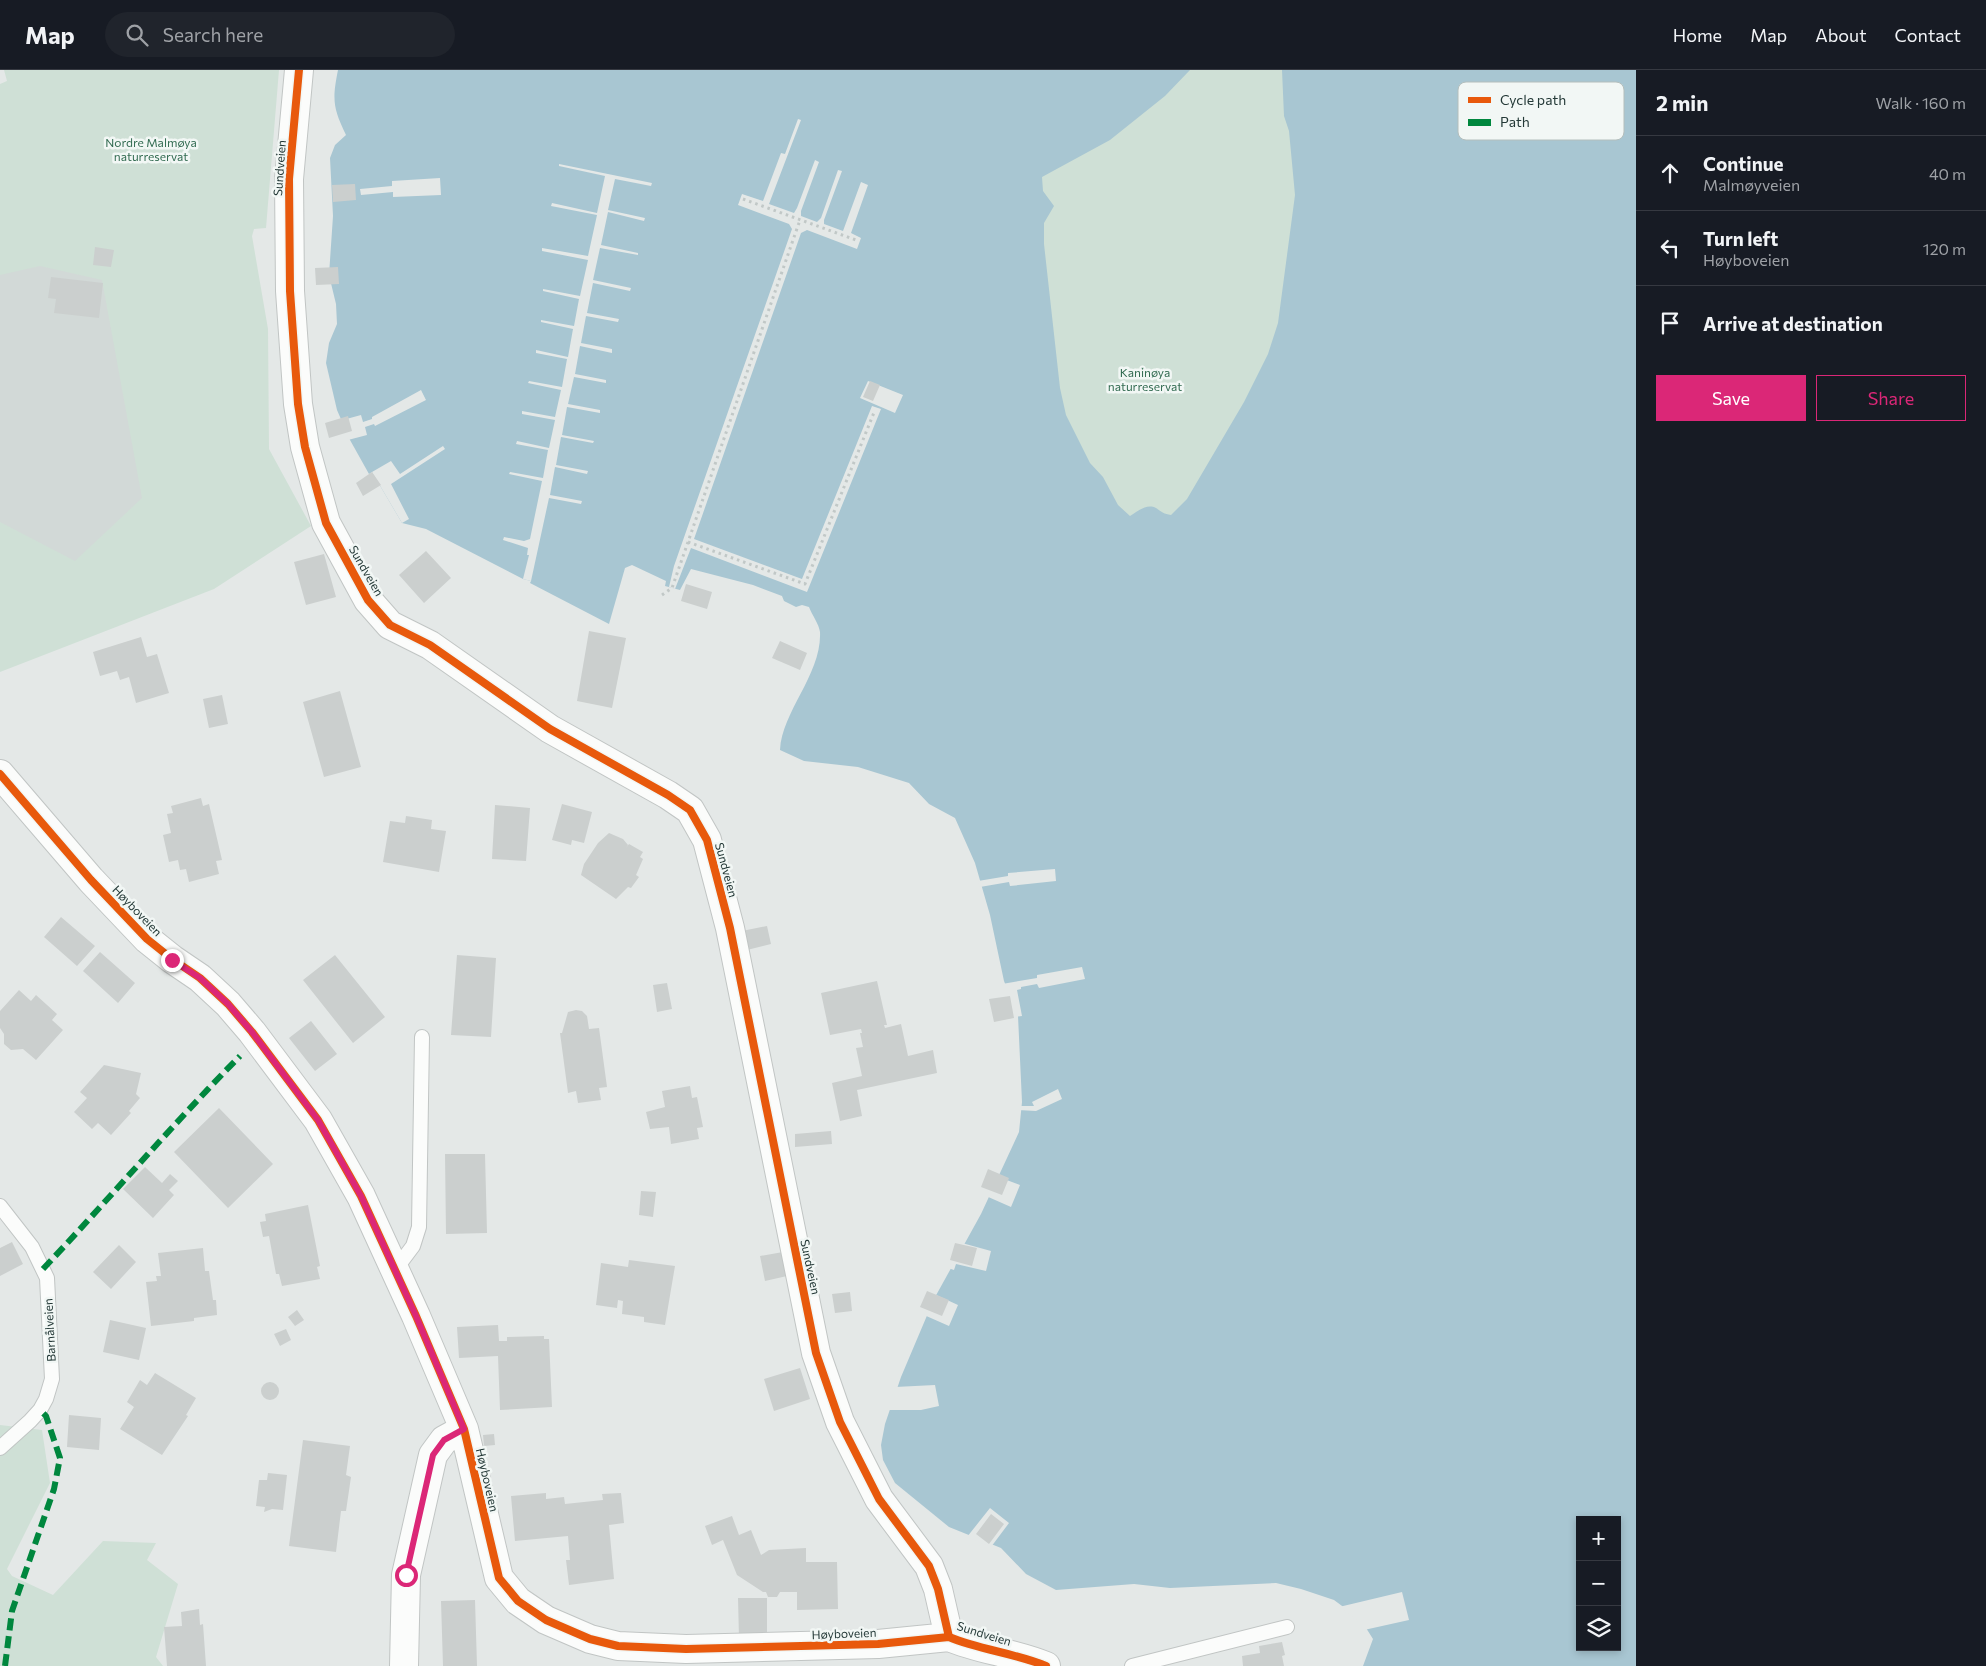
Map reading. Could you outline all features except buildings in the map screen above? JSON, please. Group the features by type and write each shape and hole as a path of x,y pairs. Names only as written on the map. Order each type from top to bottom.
{"street":[{"name":"Sundveien","path":"299,70 290,180 290,291 299,413 305,447 326,524 368,600 390,625 430,645 550,729 668,795 690,810 707,840 730,928 816,1353 840,1422 879,1499 929,1566 938,1589 949,1637 1029,1659 1046,1666"},
{"name":"Høyboveien","path":"0,774 91,880 146,939 172,960 200,978 228,1004 252,1032 318,1120 361,1196 416,1316 464,1429 499,1578 518,1601 546,1620 590,1639 618,1646 686,1649 878,1644 949,1637"},
{"path":"404,1666 406,1575 433,1455 444,1440 464,1429"}],"lane":[{"path":"395,1270 413,1246 419,1227 422,1037"},
{"name":"Barnålveien","path":"0,1206 32,1247 47,1278 52,1379 46,1399 40,1410 30,1422 0,1448"},
{"path":"1132,1666 1287,1627"}],"path":[{"path":"743,199 856,240"},
{"path":"662,595 672,588 800,220"},
{"path":"688,542 805,584 874,410"}],"shaded area":[{"path":"95,245 253,555 0,662 0,251"}],"green space":[{"name":"Nordre Malmøya naturreservat","path":"4,70 279,70 266,228 254,229 252,236 268,329 269,449 311,526 214,589 0,672 0,522 75,561 142,498 102,280 40,266 0,275 0,84 7,81"},
{"name":"Kaninøya naturreservat","path":"872,70 1498,70 1493,82 1458,82 1458,140 1471,140 1251,711 821,106"},
{"path":"0,1425 42,1430 50,1483 7,1569 12,1576 53,1595 103,1541 156,1543 147,1560 178,1584 156,1657 163,1666 0,1666"}],"water":[{"path":"338,70 1190,70 1165,96 1110,140 1042,177 1043,191 1054,206 1044,223 1044,244 1060,388 1066,415 1090,463 1103,477 1118,505 1130,516 1149,506 1171,515 1187,499 1244,402 1268,354 1278,323 1295,195 1289,131 1284,116 1282,70 1636,70 1636,1666 1363,1666 1373,1639 1361,1620 1334,1600 1276,1583 1170,1588 1134,1584 1056,1590 1026,1574 1001,1548 949,1527 895,1483 883,1460 881,1445 885,1424 901,1377 934,1299 981,1214 1019,1132 1022,1102 1018,1016 1004,981 990,915 975,863 955,818 929,804 909,783 858,767 804,761 780,750 782,735 787,721 809,678 819,648 820,632 809,607 802,605 796,607 784,601 782,596 753,585 691,569 680,590 665,586 666,581 632,565 625,568 609,624 530,583 531,581 523,579 426,529 402,523 372,472 369,474 350,440 337,410 326,363 329,343 337,324 336,304 329,275 333,216 330,158 335,145 346,135 338,118 334,97"}],"pier":[{"path":"798,119 801,120 769,204 794,213 815,160 819,162 801,211 801,216 817,222 821,218 838,170 842,171 824,224 843,231 861,182 868,185 851,233 861,238 857,249 807,230 801,233 694,539 802,579 872,406 881,409 807,592 691,548 675,589 669,587 674,566 792,229 789,224 738,205 742,194 763,201 781,153 785,154"},
{"path":"559,164 652,183 651,186 615,179 608,210 645,218 644,221 608,212 601,245 638,253 638,255 600,248 593,280 631,288 630,291 593,283 587,313 619,319 618,322 586,316 581,343 612,349 612,353 580,346 575,374 606,380 606,383 574,377 568,404 600,410 600,413 567,407 562,435 594,441 593,443 561,437 556,465 588,471 587,474 555,467 550,495 582,501 581,504 549,498 531,581 523,579 529,555 527,555 528,548 503,540 504,537 524,541 530,539 542,481 509,474 510,472 543,478 548,450 516,444 517,441 549,448 555,420 522,414 522,411 555,417 561,390 528,383 529,381 562,387 567,359 536,353 536,350 568,357 573,329 541,322 541,320 574,326 579,299 543,291 543,289 580,296 588,260 542,251 542,248 588,256 597,215 551,206 552,203 597,213 605,176 559,166"},
{"path":"440,178 441,195 393,197 393,192 361,195 360,189 392,186 392,181"},
{"path":"868,381 903,395 895,413 860,398"},
{"path":"421,390 426,400 375,426 374,424 365,427 367,435 348,440 339,421 361,415 363,422 372,419 372,417"},
{"path":"443,446 445,449 391,484 409,519 402,523 372,472 391,461 400,474"},
{"path":"1055,869 1056,881 1010,886 1009,882 980,887 978,881 1008,876 1008,873"},
{"path":"1082,967 1085,979 1039,988 1037,984 1021,987 1021,989 1017,990 1022,1016 1015,1017 1002,984 1037,978 1037,975"},
{"path":"1058,1089 1062,1099 1036,1111 1018,1110 1019,1106 1034,1106 1032,1102"},
{"path":"996,1176 1020,1185 1011,1207 986,1196"},
{"path":"962,1243 991,1251 986,1271 956,1264 954,1270 948,1268"},
{"path":"934,1294 958,1305 949,1326 924,1315"},
{"path":"935,1385 939,1406 921,1410 887,1410 895,1387"},
{"path":"990,1508 1009,1523 991,1547 967,1537"},
{"path":"1402,1592 1409,1620 1364,1630 1359,1622 1339,1607"}],"marked path":[{"path":"43,1269 240,1056"},
{"path":"5,1666 12,1611 54,1489 60,1458 46,1416 40,1410"}],"cycle path":[{"path":"299,70 289,179 290,291 298,404 305,447 326,523 368,600 390,625 430,645 550,729 668,795 690,810 707,840 730,928 816,1353 840,1422 879,1499 929,1566 938,1589 949,1637 1046,1666"},
{"path":"0,774 91,880 147,939 200,978 228,1004 252,1032 318,1120 361,1196 416,1316 464,1429 499,1578 518,1601 546,1620 590,1639 618,1646 686,1649 878,1644 949,1637"}],"route":[{"path":"172,960 200,978 228,1004 252,1032 318,1120 361,1196 416,1316 464,1429 444,1440 433,1455 406,1575"}]}
